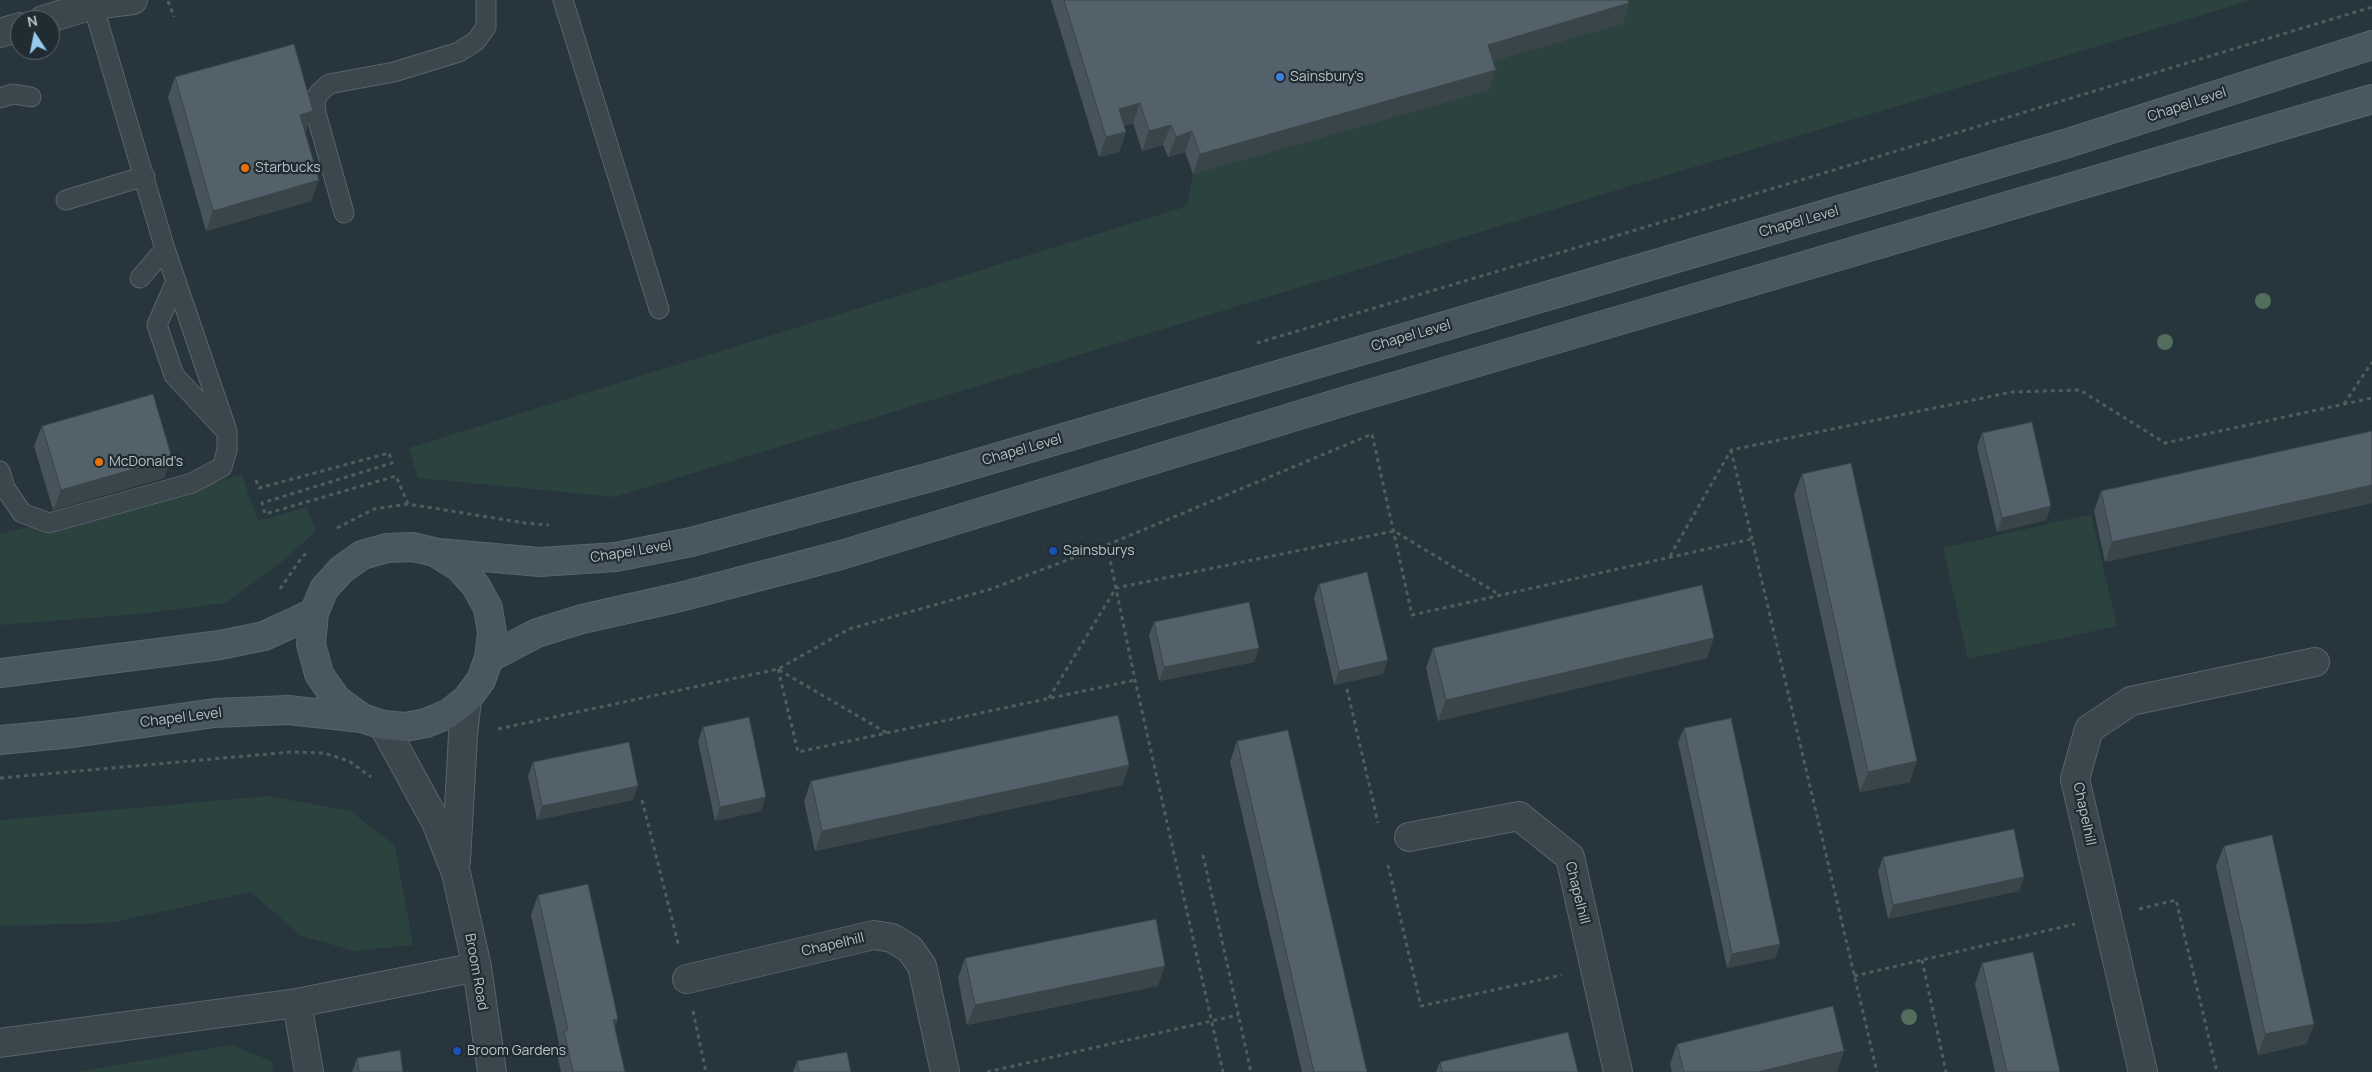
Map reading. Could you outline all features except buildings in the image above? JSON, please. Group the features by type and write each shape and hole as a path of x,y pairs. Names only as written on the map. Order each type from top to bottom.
{"main road":[{"name":"Chapel Level","path":"373,722 337,700 319,674 311,644 314,613 324,589 341,570 362,555 387,548 401,547 438,553 540,562 616,557 691,542 934,476 2068,143 2372,46"},
{"path":"489,658 537,633 582,619 680,597 841,555 1352,399 2372,99"},
{"name":"Chapel Level","path":"0,740 73,733 215,713 288,710 405,727 426,724 448,714 467,699 481,680 489,658 492,633 484,601 476,586 459,567 438,553"},
{"path":"0,673 220,645 264,636 314,613"}],"street":[{"path":"60,14 97,2 133,0"},
{"name":"Chapelhill","path":"2143,1072 2075,779 2089,729 2131,702 2315,662"},
{"name":"Broom Road","path":"456,873 462,752 467,699"},
{"name":"Broom Road","path":"373,722 415,780 436,822 456,873 477,968 492,1072"},
{"name":"Chapelhill","path":"1409,837 1520,816 1570,857 1618,1072"},
{"name":"Chapelhill","path":"686,979 874,935 892,938 910,949 922,966 945,1072"},
{"path":"0,1043 297,1003 477,968"},
{"path":"297,1003 309,1072"}],"lane":[{"path":"344,213 316,113 315,102 319,93 329,84 394,72 459,52 476,41 486,27 486,0"},
{"path":"563,0 659,309"},
{"path":"0,471 5,488 22,513 49,522 192,483 222,467 227,450 226,431 165,249 97,2"},
{"path":"0,98 13,94 32,97"},
{"path":"66,200 145,176"},
{"path":"140,278 165,249"},
{"path":"176,281 157,325 174,375 226,431"}],"path":[{"path":"168,0 174,16"},
{"path":"1256,343 2372,7"},
{"path":"2344,404 2372,362"},
{"path":"1670,557 1731,450 2012,392 2080,390 2165,443 2372,398"},
{"path":"493,730 778,669 849,629 991,589 1107,545 1372,434 1412,615 1752,539"},
{"path":"1731,450 1877,1072"},
{"path":"256,480 259,488 389,452 392,463 262,503 265,514 396,476 408,504"},
{"path":"336,529 374,509 408,504 525,524 554,526"},
{"path":"1049,698 1116,588 1394,531 1500,595"},
{"path":"1107,545 1222,1072"},
{"path":"272,594 280,589 302,557 315,546"},
{"path":"778,669 798,752 1135,680"},
{"path":"778,669 887,733"},
{"path":"1347,689 1379,824"},
{"path":"0,778 292,752 324,753 348,761 366,772 379,786 415,780"},
{"path":"642,800 686,979 706,1072"},
{"path":"1203,855 1251,1072"},
{"path":"1388,862 1421,1006 1595,968"},
{"path":"1922,960 1946,1072"},
{"path":"987,1072 1238,1015"}],"green space":[{"path":"1614,0 2252,0 1624,188 615,497 418,478 409,448 1187,206 1193,174 1489,90 1481,65 1622,24"},
{"path":"242,475 258,521 307,507 316,531 282,562 225,603 139,614 0,625 0,534"},
{"path":"2091,514 2117,626 1968,659 1943,548"},
{"path":"268,796 351,811 395,846 413,945 355,951 301,936 251,892 110,923 0,926 0,820"},
{"path":"231,1045 272,1061 273,1072 75,1072"}],"place":[{"name":"Sainsbury's","path":"1280,77"},
{"name":"Starbucks","path":"245,168"},
{"name":"McDonald's","path":"99,462"},
{"name":"Sainsburys","path":"1053,551"},
{"name":"Broom Gardens","path":"457,1051"}]}
